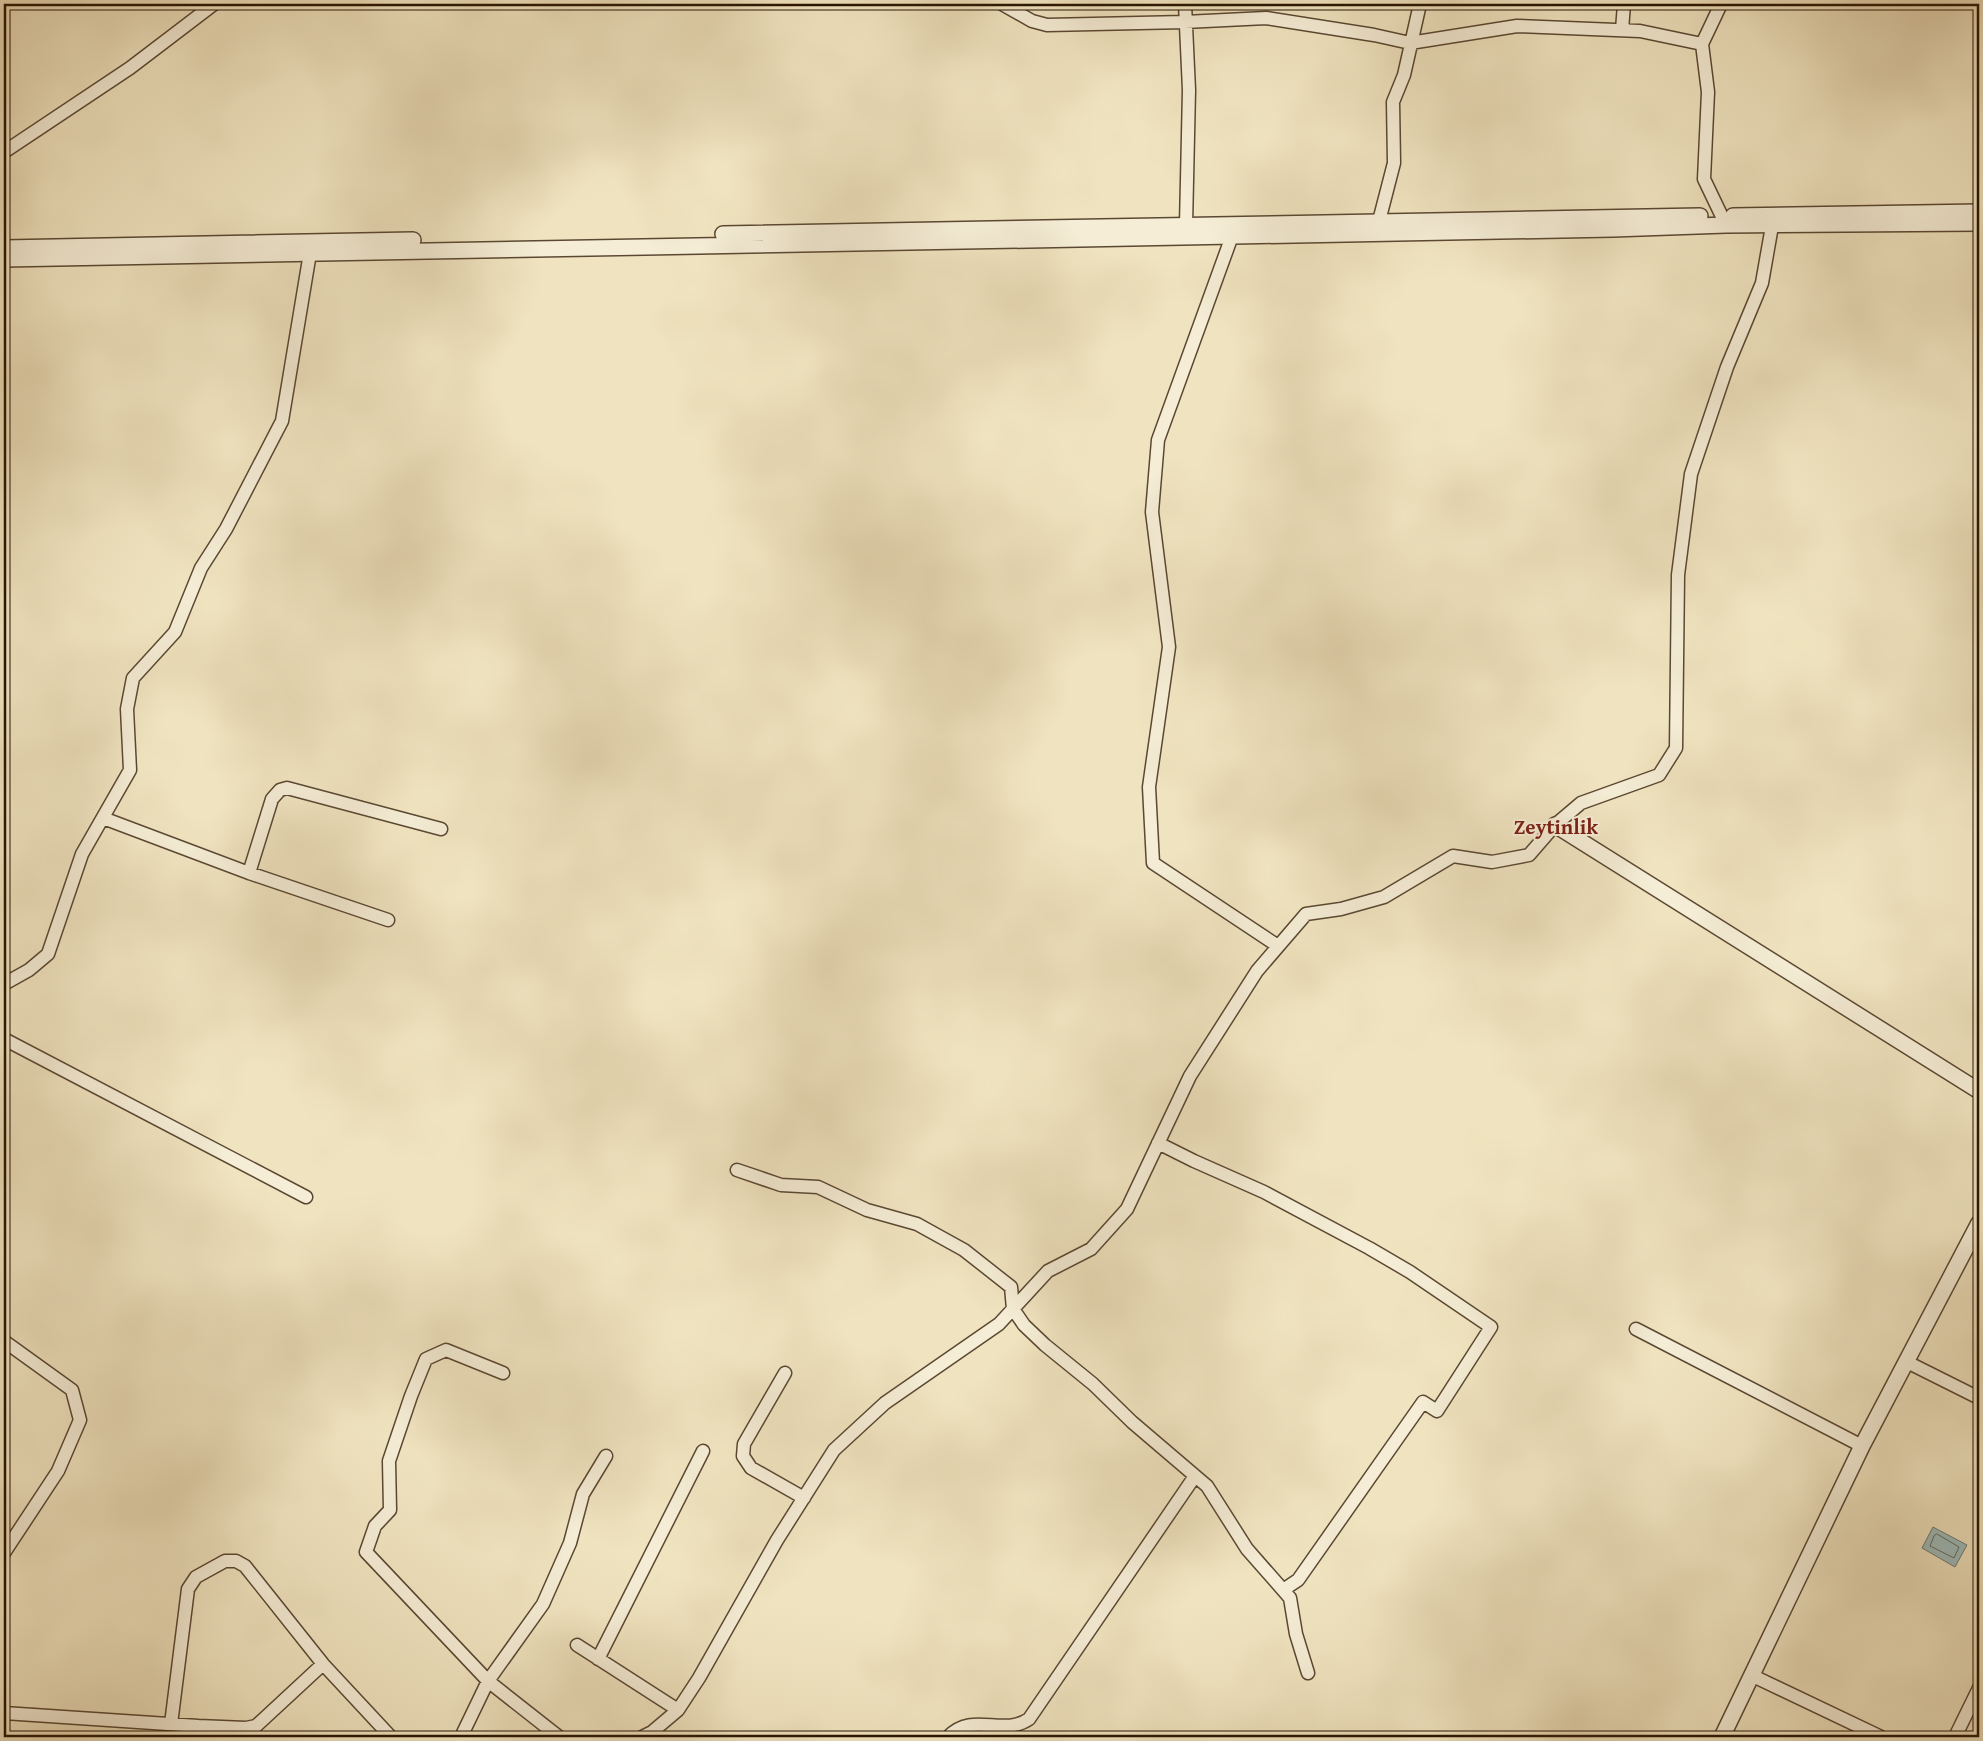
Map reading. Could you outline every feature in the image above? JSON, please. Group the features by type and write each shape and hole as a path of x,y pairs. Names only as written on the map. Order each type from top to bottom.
{"street":[{"path":"4,152 130,68 214,4"},
{"path":"1002,4 1032,21 1047,24 1185,22 1266,18 1374,35 1410,43 1518,26 1640,31 1702,44"},
{"path":"1185,4 1190,90 1186,231"},
{"path":"1379,221 1394,163 1393,102 1404,75 1420,4"},
{"path":"1622,30 1624,4"},
{"path":"1721,4 1702,44 1708,92 1704,179 1724,221"},
{"path":"4,259 1186,231 1379,221 1724,221 1979,212"},
{"path":"4,248 1186,231 1232,236 1603,230 1724,221 1772,226 1979,223"},
{"path":"642,1737 652,1732 678,1710 699,1678 777,1540 834,1450 885,1403 999,1324 1048,1271 1091,1249 1127,1209 1190,1076 1257,971 1306,914 1341,909 1384,897 1453,856 1492,862 1529,855 1555,825 1580,803 1660,775 1676,748 1678,575 1691,474 1727,367 1762,284 1772,226"},
{"path":"1232,236 1158,440 1152,512 1169,646 1149,787 1153,863 1278,946"},
{"path":"4,984 29,970 48,954 82,854 130,770 127,709 133,678 175,632 200,568 226,529 282,422 310,253"},
{"path":"249,873 272,799 280,790 287,788 441,829"},
{"path":"103,818 249,873 388,920"},
{"path":"1555,825 1979,1091"},
{"path":"4,1039 306,1196"},
{"path":"1158,1143 1264,1192 1368,1248 1410,1272 1491,1327 1437,1411 1423,1402 1298,1580 1283,1590"},
{"path":"736,1170 781,1185 818,1187 867,1210 918,1224 964,1250 1011,1287 1013,1309 1024,1325 1045,1345 1093,1384 1132,1422 1206,1486 1247,1549 1290,1598 1296,1634 1308,1673"},
{"path":"1722,1737 1862,1446 1979,1223"},
{"path":"1636,1329 1862,1446"},
{"path":"4,1341 72,1390 80,1420 58,1471 4,1553"},
{"path":"503,1373 446,1350 426,1359 389,1461 390,1510 376,1526 366,1552 488,1681 559,1737"},
{"path":"1907,1362 1979,1398"},
{"path":"785,1373 744,1444 743,1456 751,1468 804,1498"},
{"path":"598,1659 703,1451"},
{"path":"461,1737 488,1681 543,1604 570,1544 583,1494 606,1456"},
{"path":"948,1737 959,1728 970,1724 1012,1726 1021,1724 1029,1719 1195,1476"},
{"path":"171,1724 188,1589 196,1577 225,1561 236,1561 245,1566 322,1664 384,1735"},
{"path":"577,1645 678,1710"},
{"path":"4,1713 171,1724 198,1731 246,1728 256,1726 322,1664"},
{"path":"1753,1676 1881,1737"},
{"path":"1955,1737 1979,1688"}],"water":[{"path":"1933,1527 1967,1545 1955,1567 1922,1548"}],"district":[{"name":"Zeytinlik","path":"1556,827"}]}
